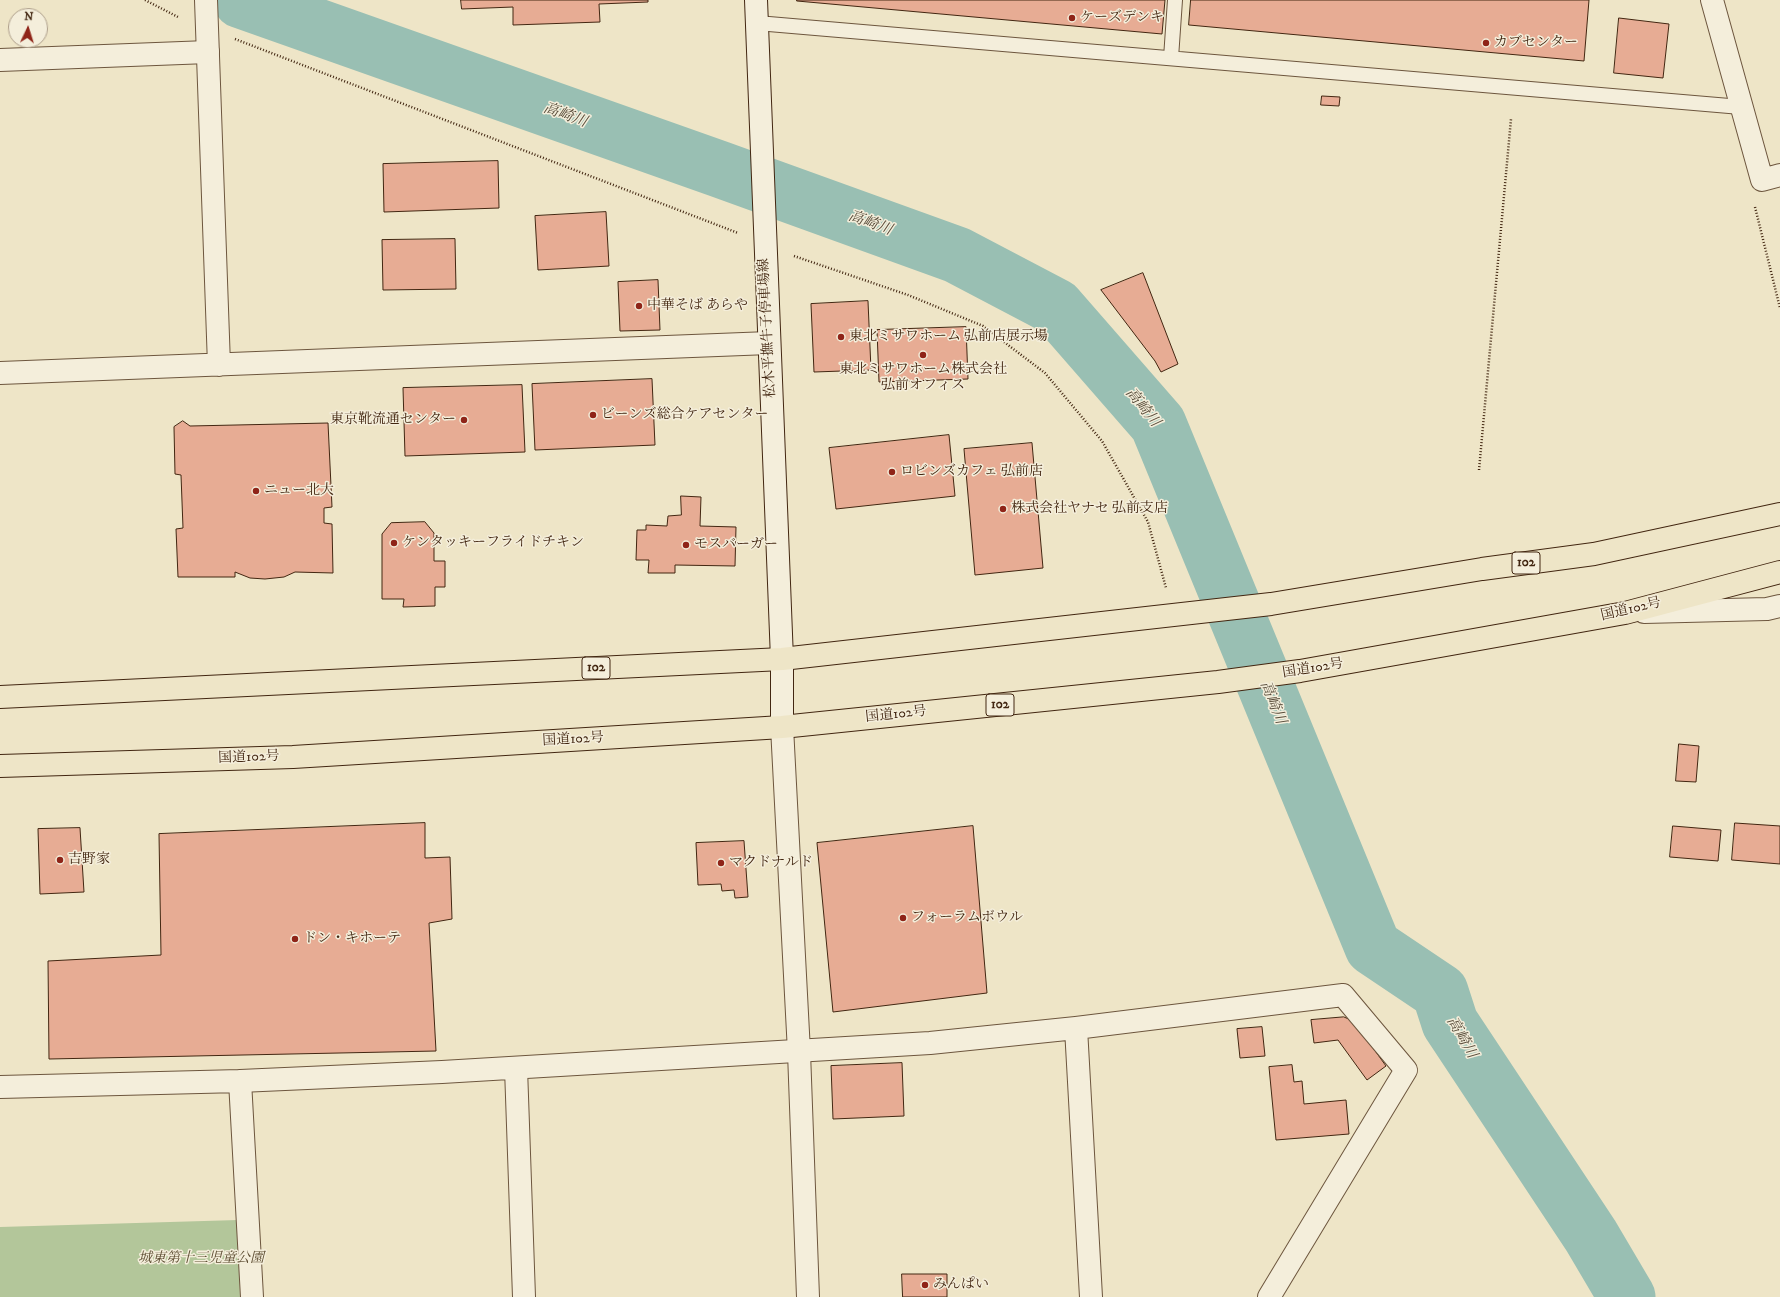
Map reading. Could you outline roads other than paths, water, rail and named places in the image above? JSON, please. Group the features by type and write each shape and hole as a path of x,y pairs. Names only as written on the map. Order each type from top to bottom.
{"highway":[{"name":"102","path":"0,697 782,659 1271,604 1482,569 1594,554 1780,514"},
{"name":"国道102号","path":"0,766 293,757 782,727 1218,682 1300,672 1625,613 1780,572"}],"street":[{"path":"206,0 219,365"},
{"name":"松木平撫牛子停車場線","path":"756,0 764,241 770,343 782,659 782,727 799,1052 808,1297"},
{"path":"1712,0 1762,180 1780,175"},
{"path":"0,60 208,52"},
{"path":"0,373 770,343"},
{"path":"1625,613 1767,609 1780,606"},
{"path":"0,1087 240,1081 516,1068 799,1052 930,1043 1076,1028 1343,995 1406,1070 1269,1297"},
{"path":"1076,1028 1091,1297"},
{"path":"516,1068 524,1297"},
{"path":"240,1081 252,1297"}],"lane":[{"path":"1171,58 1175,0"},
{"path":"757,23 1741,107"}],"waterway":[{"name":"高崎川","path":"241,0 957,255 1056,307 1158,424 1373,947 1440,992 1450,1023 1591,1236 1627,1297"}],"place":[{"name":"ケーズデンキ","path":"1072,18"},
{"name":"カブセンター","path":"1486,43"},
{"name":"中華そば あらや","path":"639,306"},
{"name":"東北ミサワホーム 弘前店展示場","path":"841,337"},
{"name":"東北ミサワホーム株式会社 弘前オフィス","path":"923,355"},
{"name":"ビーンズ総合ケアセンター","path":"593,415"},
{"name":"東京靴流通センター","path":"464,420"},
{"name":"ロビンズカフェ 弘前店","path":"892,472"},
{"name":"ニュー北大","path":"256,491"},
{"name":"株式会社ヤナセ 弘前支店","path":"1003,509"},
{"name":"ケンタッキーフライドチキン","path":"394,543"},
{"name":"モスバーガー","path":"686,545"},
{"name":"吉野家","path":"60,860"},
{"name":"マクドナルド","path":"721,863"},
{"name":"フォーラムボウル","path":"903,918"},
{"name":"ドン・キホーテ","path":"295,939"},
{"name":"みんぱい","path":"925,1285"}],"park label":[{"name":"城東第十三児童公園","path":"201,1259"}]}
